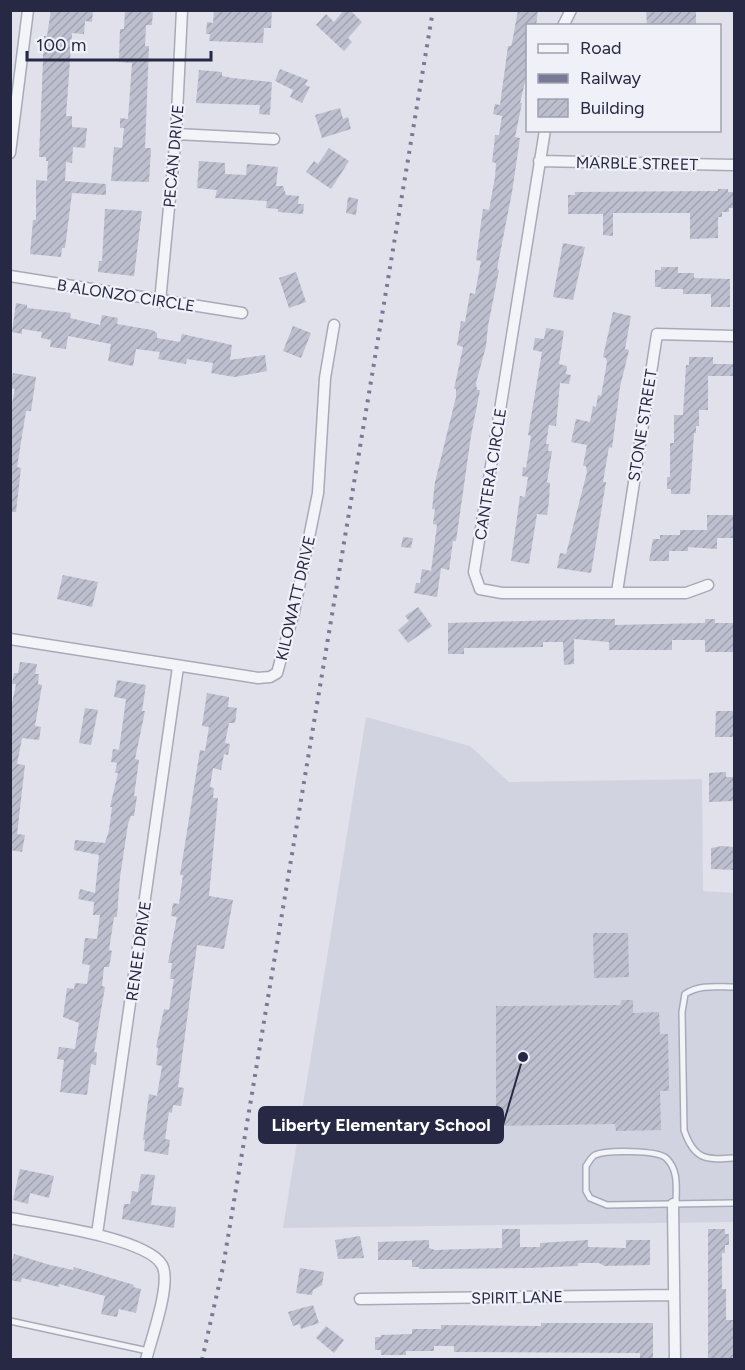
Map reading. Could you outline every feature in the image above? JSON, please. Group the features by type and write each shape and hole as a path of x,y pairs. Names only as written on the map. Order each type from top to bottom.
{"street":[{"path":"10,153 28,10"},
{"name":"PECAN DRIVE","path":"160,302 176,134 182,10"},
{"path":"564,24 571,10"},
{"name":"CANTERA CIRCLE","path":"545,132 474,573 475,582 480,589 489,592 686,593 708,585"},
{"path":"176,134 274,139"},
{"name":"MARBLE STREET","path":"539,161 735,165"},
{"name":"B ALONZO CIRCLE","path":"10,276 160,302 242,313"},
{"name":"KILOWATT DRIVE","path":"10,639 258,678 270,677 277,673 294,612 318,493 325,378 334,325"},
{"name":"STONE STREET","path":"617,592 617,577 657,334 735,336"},
{"name":"RENEE DRIVE","path":"97,1234 178,667"},
{"path":"675,1204 675,1359"},
{"path":"10,1218 97,1234 150,1252 163,1266 165,1286 147,1355"},
{"name":"SPIRIT LANE","path":"360,1299 674,1295"}],"lane":[{"path":"735,987 701,987 692,990 685,994 682,1012 684,1130 687,1139 692,1149 700,1156 710,1160 735,1158"},
{"path":"675,1204 676,1175 668,1160 661,1155 596,1154 586,1166 586,1191 590,1198 598,1203 675,1204 735,1203"},
{"path":"10,1321 147,1355"}],"shaded area":[{"path":"366,717 470,746 509,782 702,779 703,891 734,893 734,1222 283,1228"}],"building":[{"path":"51,10 93,10 92,22 85,21 84,34 72,33 66,116 72,116 72,127 87,128 85,148 73,147 72,163 66,162 65,181 106,184 106,195 72,193 65,248 62,248 61,257 30,254 33,220 36,220 36,180 47,181 48,161 46,157 39,157 44,36 47,36"},
{"path":"125,10 153,10 152,25 146,25 145,46 149,46 145,148 151,148 149,182 111,181 114,147 122,148 124,128 120,128 120,118 128,119 132,63 119,62 120,29 124,29"},
{"path":"214,10 272,10 271,28 264,28 263,43 209,41 210,34 206,34 207,22 213,23"},
{"path":"344,10 350,10 362,22 348,38 352,42 344,51 316,25 326,14 334,22"},
{"path":"518,10 538,10 536,24 526,24 526,78 515,137 520,138 512,192 497,269 499,270 486,346 476,383 477,390 480,390 456,541 453,541 449,570 441,568 437,597 414,593 416,583 420,583 422,569 431,571 437,525 433,524 435,509 432,509 435,482 456,397 456,389 454,389 463,347 457,345 461,321 465,322 470,293 475,294 481,261 476,260 483,209 489,210 495,177 496,163 492,162 495,135 499,135 502,116 493,114 495,104 500,105 508,46 512,43"},
{"path":"646,10 696,10 696,24 647,24"},
{"path":"280,69 308,80 305,85 310,87 302,103 290,97 293,90 275,81"},
{"path":"199,70 222,72 222,76 232,78 272,82 270,115 259,114 260,105 196,103"},
{"path":"340,108 343,119 348,117 351,129 322,138 315,115"},
{"path":"329,148 349,161 331,189 306,172 314,161 318,164"},
{"path":"199,161 225,163 225,174 246,175 247,164 278,167 276,186 283,186 286,195 299,196 298,204 304,204 303,214 278,212 278,209 266,208 267,201 215,198 217,190 197,188"},
{"path":"718,189 728,189 728,192 733,192 733,208 729,208 729,212 722,212 722,217 718,217 718,238 690,239 690,213 613,213 613,236 603,235 603,214 568,214 568,195 575,195 575,192 718,191"},
{"path":"348,197 358,199 356,215 346,213"},
{"path":"105,209 142,211 134,276 98,272 99,261 102,261"},
{"path":"563,243 585,247 573,300 553,297"},
{"path":"661,267 678,267 678,273 694,273 694,278 730,279 730,307 711,307 711,294 683,294 683,289 655,287 655,270 661,270"},
{"path":"296,272 306,302 289,308 279,278"},
{"path":"16,303 27,305 27,308 71,313 70,318 100,325 102,315 118,318 117,324 152,330 157,333 157,338 180,342 182,334 232,345 230,360 265,355 267,371 235,377 211,373 213,363 187,359 186,364 158,359 160,352 136,349 133,366 108,361 111,344 68,336 66,349 50,347 51,340 41,338 42,332 22,329 22,334 12,332"},
{"path":"613,312 631,316 625,349 629,350 620,387 612,448 609,447 603,482 606,482 591,573 557,568 560,553 566,554 587,472 586,466 583,466 587,445 571,442 576,419 590,422 593,406 596,407 598,395 601,396 607,362 603,357"},
{"path":"293,326 311,333 301,358 283,351"},
{"path":"546,328 564,331 559,364 567,366 566,374 571,375 569,384 560,383 556,426 549,425 546,444 549,444 548,451 552,451 547,482 550,483 547,515 537,514 529,564 511,561 520,496 525,497 528,477 522,476 523,467 526,468 531,436 528,435 542,352 533,350 535,338 544,339"},
{"path":"689,357 713,357 713,364 734,364 734,376 708,376 708,410 699,410 699,426 696,426 696,433 694,433 690,494 671,494 671,489 667,489 667,477 670,477 670,443 674,443 674,415 683,415 686,365 689,365"},
{"path":"13,373 36,377 31,411 26,411 17,467 21,468 16,512 10,512 10,413 15,389 10,388"},
{"path":"707,515 733,515 733,538 717,538 717,549 688,547 688,551 669,551 669,561 649,561 653,539 660,539 660,535 680,535 680,530 707,530"},
{"path":"403,537 413,538 411,548 401,547"},
{"path":"63,575 98,582 92,607 57,599"},
{"path":"418,607 432,626 408,643 398,630 409,621 405,616"},
{"path":"615,619 615,625 705,623 705,619 715,619 715,623 733,623 733,652 705,652 705,640 672,640 672,650 609,650 609,642 574,639 574,664 564,665 563,642 543,642 543,647 464,648 464,654 448,654 448,623"},
{"path":"20,662 37,664 35,674 39,674 38,684 42,685 35,726 41,727 39,740 22,738 17,764 25,765 17,834 25,835 22,852 10,850 10,713 16,684 12,684 14,673 18,673"},
{"path":"117,680 146,685 142,711 145,711 135,759 139,760 134,816 131,816 128,824 117,917 114,917 109,950 112,951 109,967 104,967 102,986 105,987 94,1052 97,1052 96,1065 91,1064 87,1095 60,1092 64,1060 57,1059 59,1047 75,1049 79,1023 63,1017 67,988 74,989 75,983 87,984 90,965 82,964 85,938 97,939 100,915 93,915 94,902 78,899 80,889 95,893 99,855 74,850 75,840 105,843 109,830 112,807 110,807 118,773 115,773 117,763 111,762 113,749 119,750 126,699 114,697"},
{"path":"207,693 229,697 228,707 237,708 235,723 229,723 225,743 230,744 228,755 224,754 221,770 213,768 210,787 214,788 213,798 218,798 209,896 233,900 224,949 197,945 178,1087 184,1088 181,1106 173,1105 172,1113 169,1112 165,1139 170,1140 168,1155 144,1151 145,1140 143,1140 149,1094 157,1096 162,1066 156,1065 158,1048 156,1047 164,1009 169,1010 174,979 170,979 172,963 168,963 177,917 171,916 173,903 179,904 183,875 180,875 200,750 205,751 209,727 202,726"},
{"path":"85,708 98,710 91,745 79,743"},
{"path":"716,711 735,711 735,737 715,737"},
{"path":"726,772 726,777 733,777 733,801 709,802 709,773"},
{"path":"734,847 734,870 711,869 711,848"},
{"path":"593,933 628,933 629,977 594,978"},
{"path":"621,1000 633,1000 633,1013 659,1012 660,1034 668,1034 669,1091 660,1091 661,1130 616,1131 615,1124 496,1126 496,1006 621,1005"},
{"path":"20,1169 54,1176 49,1198 30,1193 28,1204 13,1200"},
{"path":"141,1174 155,1175 151,1205 176,1207 174,1228 122,1219 124,1204 130,1204 132,1191 138,1192"},
{"path":"502,1229 520,1229 520,1247 540,1247 540,1243 588,1240 588,1247 626,1248 626,1240 650,1240 650,1265 605,1266 599,1263 578,1263 578,1266 528,1268 419,1269 419,1267 412,1267 412,1260 378,1260 378,1242 429,1240 429,1248 435,1250 502,1248"},
{"path":"708,1229 725,1229 725,1234 729,1234 729,1245 725,1245 725,1253 722,1253 722,1289 726,1289 726,1320 735,1320 735,1359 708,1359"},
{"path":"360,1236 364,1258 338,1259 335,1240"},
{"path":"14,1254 73,1270 74,1267 134,1285 133,1287 141,1289 136,1313 119,1309 117,1317 101,1314 105,1296 59,1284 59,1287 22,1278 21,1282 10,1280 10,1258 13,1259"},
{"path":"300,1268 324,1272 322,1285 313,1290 312,1295 296,1293"},
{"path":"313,1305 319,1323 301,1329 300,1324 293,1326 288,1312"},
{"path":"541,1323 653,1323 653,1359 640,1359 640,1353 454,1352 454,1346 434,1346 434,1351 406,1351 406,1355 381,1355 381,1350 375,1350 375,1337 412,1334 412,1329 441,1329 441,1325 541,1326"},
{"path":"326,1326 344,1340 334,1353 316,1338"}],"railway":[{"path":"202,1360 223,1267 433,10"}],"place":[{"name":"Liberty Elementary School","path":"523,1057"}]}
